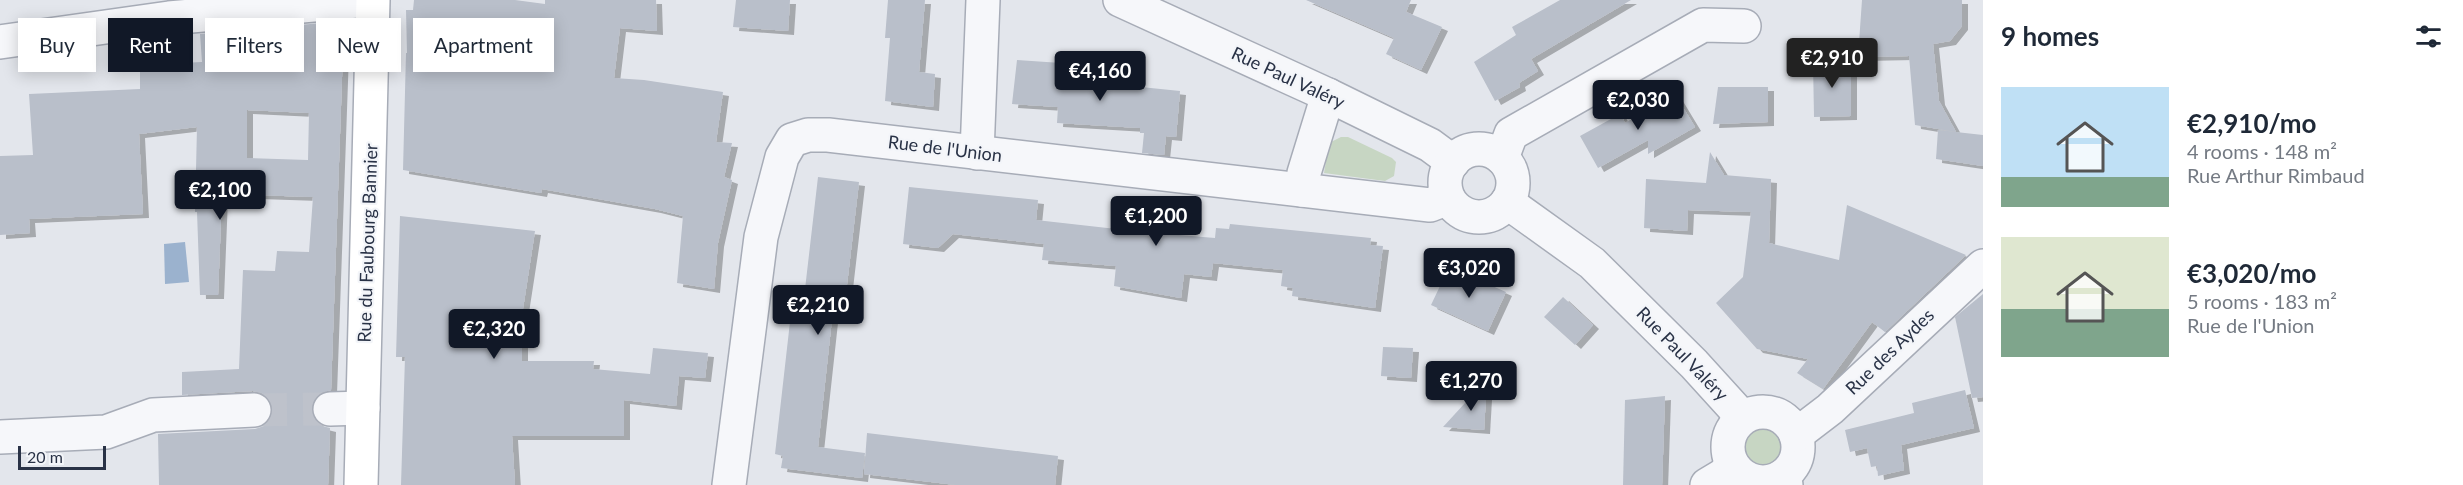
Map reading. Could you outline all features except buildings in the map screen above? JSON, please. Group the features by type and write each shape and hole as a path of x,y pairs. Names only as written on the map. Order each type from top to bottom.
{"main road":[{"name":"Rue du Faubourg Bannier","path":"361,485 373,0"}],"street":[{"path":"0,42 169,18 368,0"},
{"path":"977,153 983,0"},
{"name":"Rue Paul Valéry","path":"1120,0 1328,95 1430,145 1453,162"},
{"path":"1502,158 1511,134 1703,25 1744,26"},
{"path":"1302,190 1304,173 1328,95"},
{"name":"Rue de l'Union","path":"729,485 760,237 782,157 792,140 808,135 828,135 1430,206 1448,198"},
{"path":"1480,149 1502,158 1508,165 1513,183 1508,201 1492,214 1481,217 1462,212 1448,198 1446,178 1453,162 1470,151 1480,149"},
{"name":"Rue Paul Valéry","path":"1508,201 1592,263 1694,364 1734,408 1740,420"},
{"name":"Rue des Aydes","path":"1796,435 1830,409 1983,266"},
{"path":"330,410 363,408"},
{"path":"0,437 106,432 153,415 254,410"},
{"path":"1761,412 1772,413 1791,425 1796,435 1798,446 1796,458 1784,480 1756,481 1747,478 1733,466 1728,447 1729,437 1740,420 1761,412"},
{"path":"1707,485 1733,466"}],"green space":[{"path":"1341,137 1348,137 1392,158 1396,162 1394,176 1385,181 1324,173 1329,143"},
{"path":"1763,428 1777,434 1783,448 1777,462 1763,468 1749,462 1743,448 1749,434"}],"water":[{"path":"185,242 189,282 165,284 164,244"}],"tunnel":[{"path":"254,410 330,409"}]}
